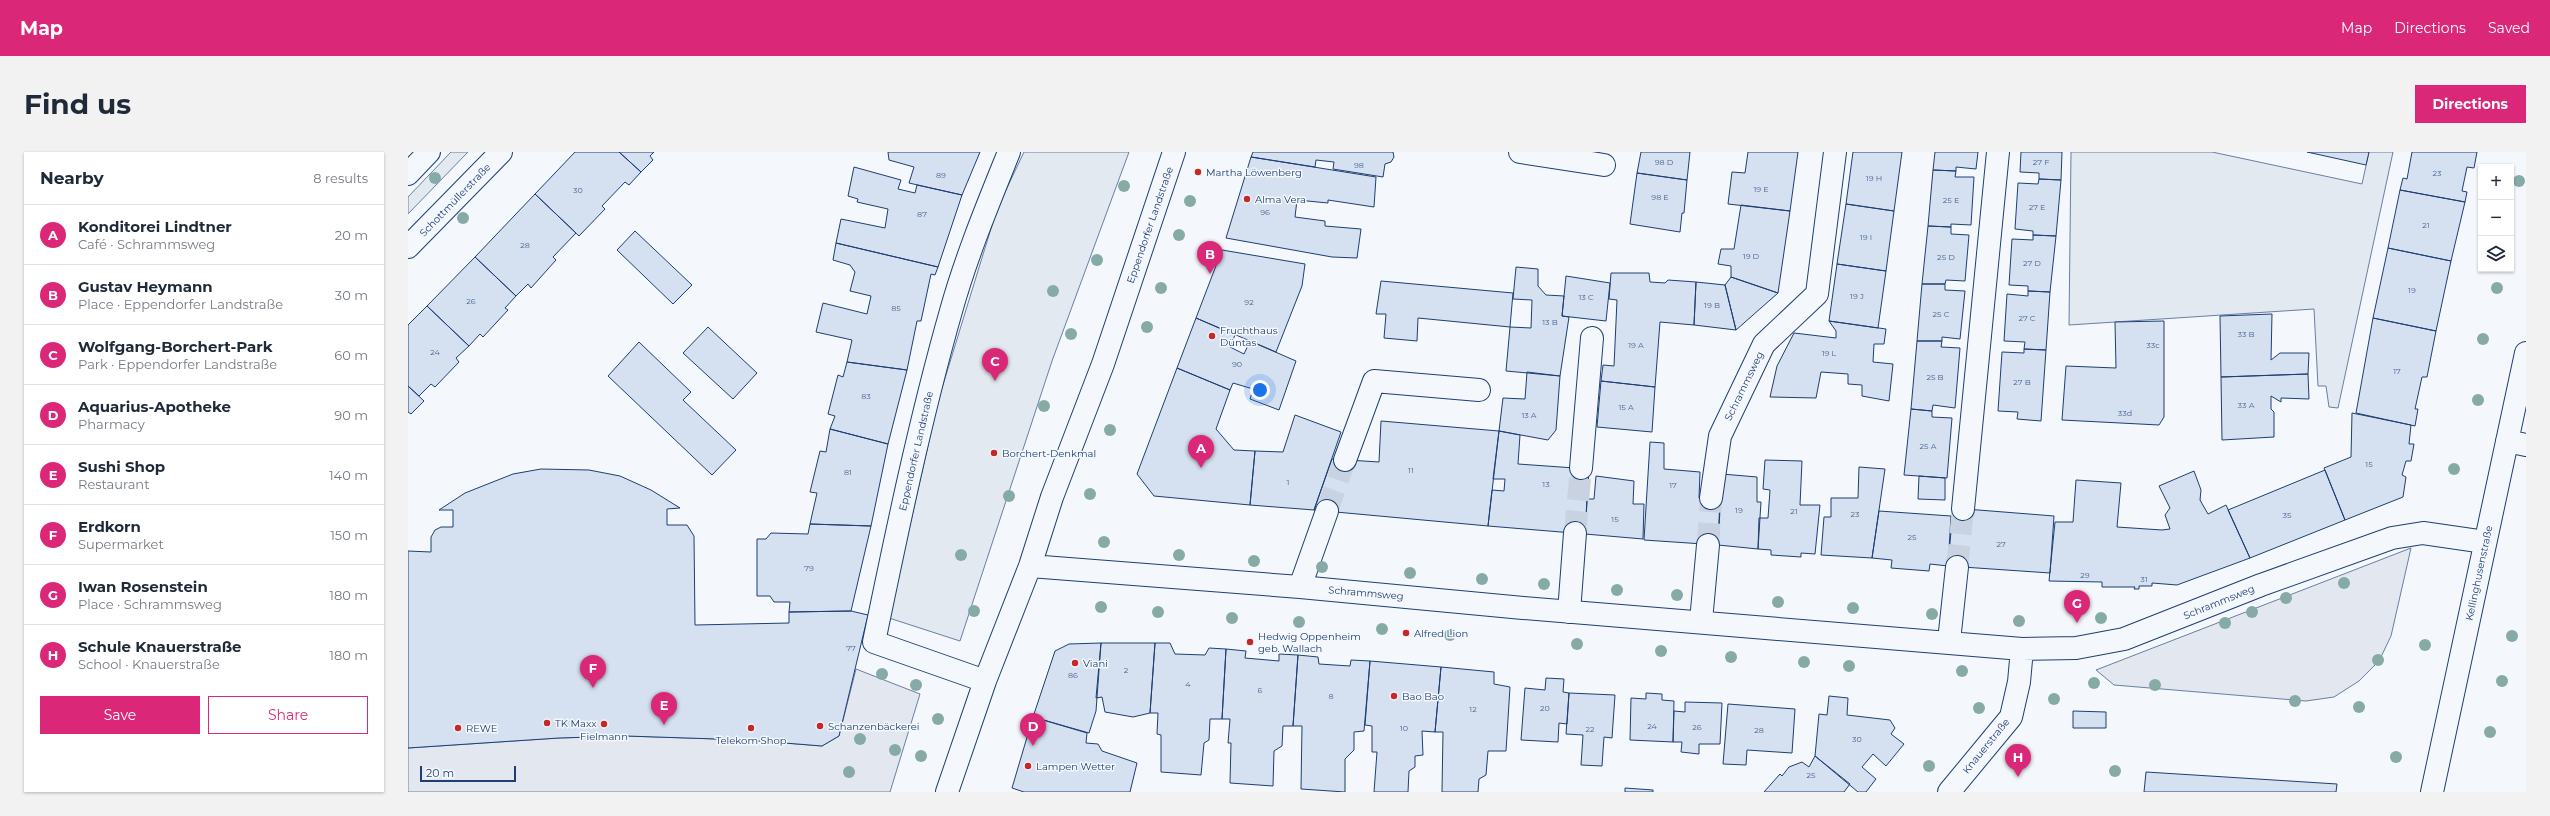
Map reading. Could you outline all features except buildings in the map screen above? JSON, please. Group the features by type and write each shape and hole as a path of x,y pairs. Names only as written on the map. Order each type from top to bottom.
{"street":[{"path":"408,174 429,152"},
{"name":"Schottmüllerstraße","path":"408,247 501,152"},
{"name":"Eppendorfer Landstraße","path":"985,681 874,642 914,453 951,310 982,218 1009,152"},
{"name":"Eppendorfer Landstraße","path":"947,792 985,681 1030,566 1052,497 1103,364 1174,152"},
{"path":"1520,152 1604,165"},
{"name":"Schrammsweg","path":"1711,498 1720,436 1764,344 1817,294 1835,152"},
{"path":"1963,509 1998,152"},
{"path":"1581,468 1592,338"},
{"name":"Kellinghusenstraße","path":"2432,792 2485,542 2516,443 2526,353"},
{"path":"1345,460 1374,381 1480,390"},
{"path":"1300,587 1327,511"},
{"path":"1569,612 1575,533"},
{"name":"Schrammsweg","path":"1030,566 1300,587 1569,612 1701,621 2022,648 2076,648 2124,639 2261,585 2392,538 2424,533 2485,542"},
{"path":"1701,621 1708,544"},
{"path":"1949,641 1957,567"},
{"name":"Knauerstraße","path":"1949,792 2011,717 2019,682 2022,648"}],"shaded area":[{"path":"451,152 468,152 408,214 408,197"},
{"path":"1024,152 1129,152 1052,361 960,641 889,618 938,401 997,209"},
{"path":"2071,152 2212,152 2362,184 2369,152 2393,152 2338,408 2329,407 2326,386 2318,386 2314,309 2069,325"},
{"path":"2411,548 2391,636 2379,661 2359,681 2334,697 2306,701 2114,685 2096,670"},
{"path":"856,669 920,694 890,792 408,792 408,748 559,738 626,736 747,740 822,746 839,736"}],"tunnel":[{"path":"1327,511 1345,460"},
{"path":"1575,533 1581,468"},
{"path":"1708,545 1711,498"},
{"path":"1957,567 1963,509"}],"place":[{"name":"Martha Löwenberg","path":"1198,172"},
{"name":"Alma Vera","path":"1247,199"},
{"name":"Gustav Heymann","path":"1210,274"},
{"name":"Fruchthaus Düntas","path":"1212,336"},
{"name":"Wolfgang-Borchert-Park","path":"995,381"},
{"name":"Borchert-Denkmal","path":"994,453"},
{"name":"Konditorei Lindtner","path":"1201,468"},
{"name":"Iwan Rosenstein","path":"2077,623"},
{"name":"Alfred Lion","path":"1406,633"},
{"name":"Hedwig Oppenheim geb. Wallach","path":"1250,642"},
{"name":"Viani","path":"1075,663"},
{"name":"Erdkorn","path":"593,688"},
{"name":"Bao Bao","path":"1394,696"},
{"name":"TK Maxx","path":"547,723"},
{"name":"Fielmann","path":"604,724"},
{"name":"Sushi Shop","path":"664,725"},
{"name":"Schanzenbäckerei","path":"820,726"},
{"name":"REWE","path":"458,728"},
{"name":"Telekom Shop","path":"751,728"},
{"name":"Aquarius-Apotheke","path":"1033,746"},
{"name":"Lampen Wetter","path":"1028,766"},
{"name":"Schule Knauerstraße","path":"2018,777"}]}
